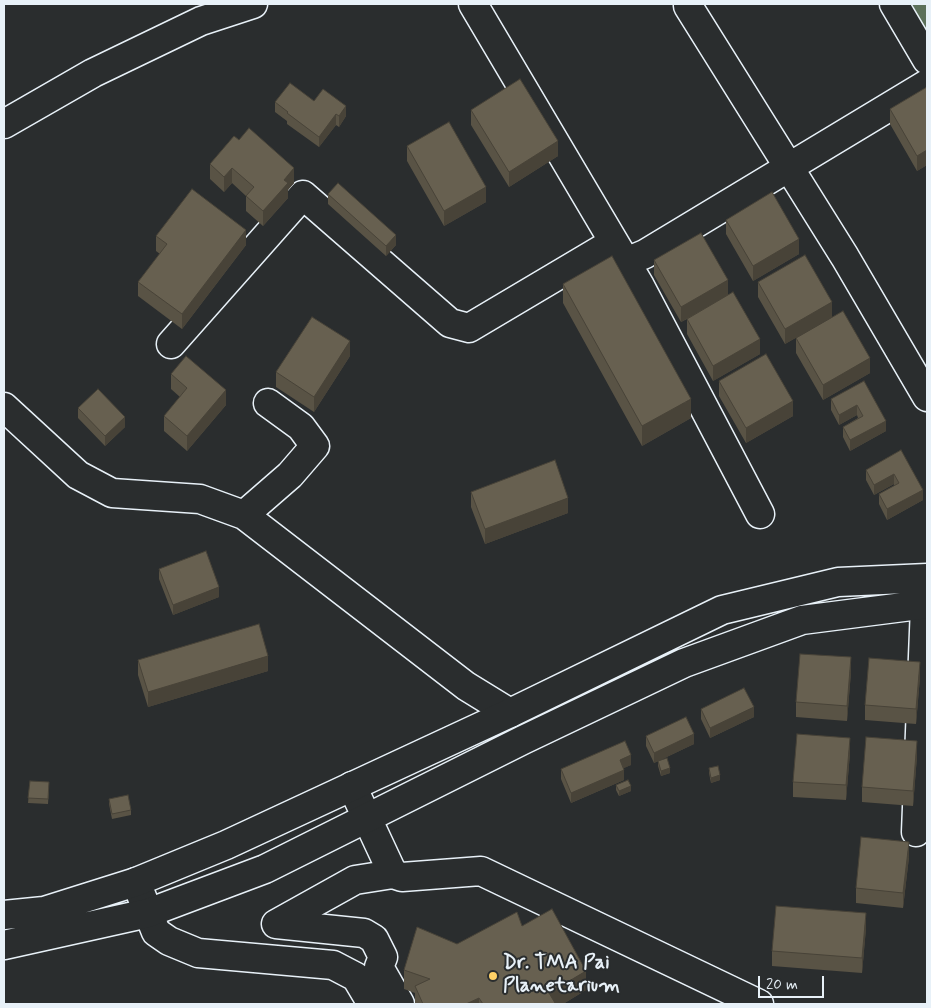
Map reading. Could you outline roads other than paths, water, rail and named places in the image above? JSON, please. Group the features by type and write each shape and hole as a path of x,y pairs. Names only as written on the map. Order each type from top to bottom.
{"street":[{"path":"4,124 93,73 184,29 201,21 253,4"},
{"path":"473,4 620,252 760,514"},
{"path":"894,4 927,60"},
{"path":"688,5 845,257 927,397"},
{"path":"171,344 303,195 450,323 469,328 620,252 645,254 927,84"},
{"path":"244,515 290,475 315,446 302,427 268,403"},
{"path":"4,408 78,475 112,494 200,499 244,515 466,686 510,713"},
{"path":"4,915 44,911 136,882 226,845 510,713 722,610 838,582 926,591"},
{"path":"4,945 148,913 265,868 684,663 802,620 926,591"},
{"path":"916,832 926,591"},
{"path":"352,786 394,874"},
{"path":"400,1004 380,967 383,957 374,939 364,933 276,924 354,880 394,874 402,877 481,871 759,1004"},
{"path":"136,882 156,932 169,941 198,952 333,965 356,977 372,1004"}],"place":[{"name":"Dr. TMA Pai Planetarium","path":"493,976"}]}
